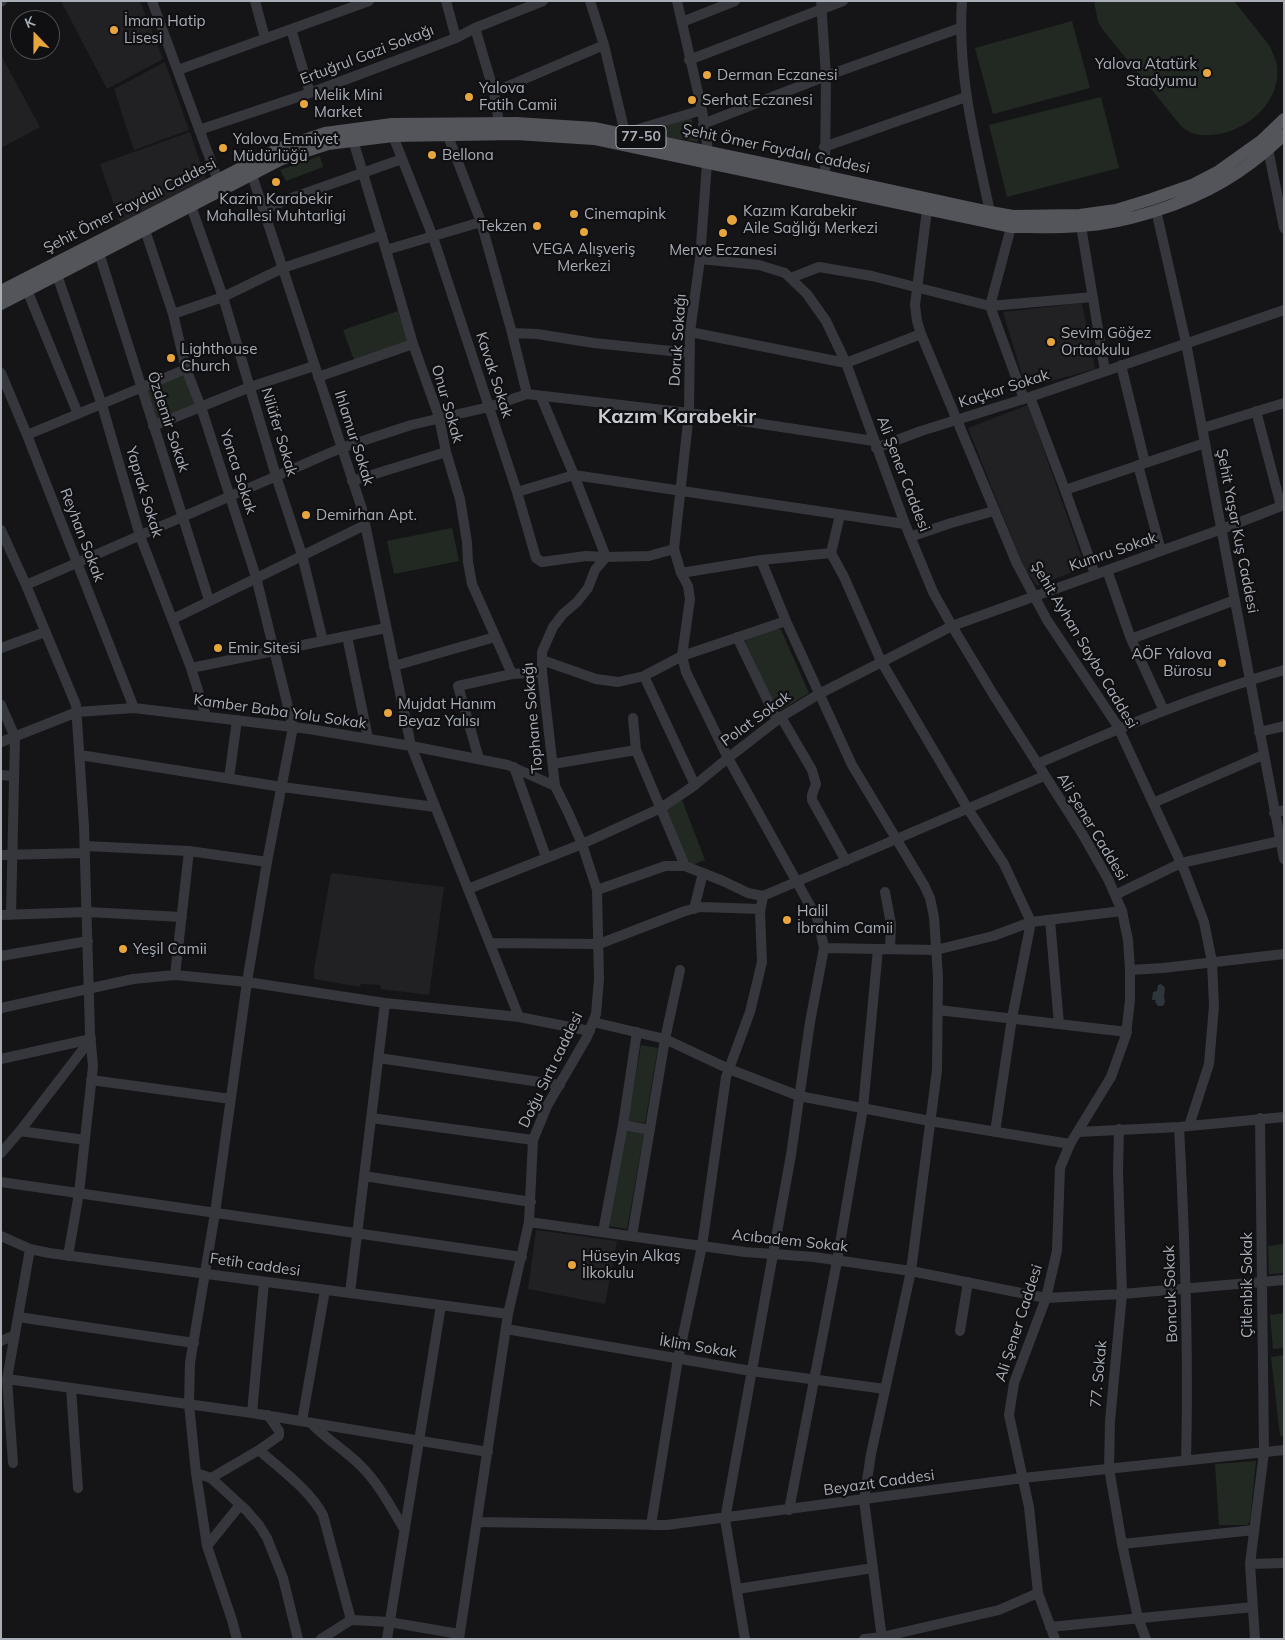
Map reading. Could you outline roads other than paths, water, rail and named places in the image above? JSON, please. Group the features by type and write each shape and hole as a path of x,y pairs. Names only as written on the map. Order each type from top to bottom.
{"main road":[{"name":"Şehit Ömer Faydalı Caddesi","path":"1,304 191,206 220,185 278,149 325,133 392,124 516,123 595,128 625,133 708,157 927,210 1011,227 1081,226 1118,221 1154,205 1219,171 1261,141 1284,119"},
{"name":"Şehit Ömer Faydalı Caddesi","path":"1,291 220,185 252,174 282,159 328,144 353,140 393,136 516,134 594,139 825,176 1013,216 1080,215 1154,205 1197,196 1225,181 1268,150 1284,135"}],"street":[{"path":"152,1 220,185"},
{"path":"255,1 265,38"},
{"path":"178,70 358,3 369,1"},
{"path":"446,1 456,38"},
{"name":"Ertuğrul Gazi Sokağı","path":"199,130 310,93 456,38 475,28 543,1"},
{"path":"590,1 604,46 625,133 702,110"},
{"name":"Doruk Sokağı","path":"674,549 688,413 690,332 700,259 708,157 702,110 677,1"},
{"path":"682,22 735,1"},
{"path":"689,60 821,5 843,1"},
{"path":"962,1 960,28 966,97 990,212"},
{"path":"821,5 826,76 825,176"},
{"path":"475,28 494,92 498,123"},
{"path":"703,124 826,76 960,28"},
{"path":"291,29 310,93"},
{"path":"494,92 604,46"},
{"path":"824,147 966,97"},
{"name":"Kavak Sokak","path":"393,136 433,236 517,492 536,558 542,562 586,556 606,557"},
{"path":"448,136 481,222 527,394"},
{"name":"Onur Sokak","path":"353,140 413,344 439,417 446,452 460,499 468,542 468,562 472,584 512,674"},
{"path":"1268,150 1284,228"},
{"path":"264,210 286,200 402,159"},
{"name":"Ihlamur Sokak","path":"252,174 362,509 411,746 519,1018"},
{"name":"Şehit Yaşar Kuş Caddesi","path":"1154,205 1186,343 1263,755 1279,811 1280,841 1284,859"},
{"name":"Nilüfer Sokak","path":"191,206 223,297 276,476 302,555 323,641"},
{"name":"Şehit Ayhan Saybo Caddesi","path":"927,210 917,286 916,313 920,334 1017,564 1047,620 1118,728 1180,863 1204,922 1212,962 1214,1006 1209,1064 1184,1126"},
{"path":"386,250 481,222"},
{"path":"1081,226 1105,371"},
{"path":"1011,227 990,306 1066,490 1095,574"},
{"name":"Yonca Sokak","path":"145,230 173,314 186,369 201,407 256,577 293,727"},
{"path":"173,314 223,297 283,268 382,235"},
{"name":"Özdemir Sokak","path":"99,254 209,600"},
{"name":"Ali Şener Caddesi","path":"700,259 759,264 786,272 807,294 826,322 846,363 905,524 933,592 1044,776 1083,835 1108,879 1122,911 1128,940 1130,970 1127,1032 1111,1077 1070,1144 1060,1168 1057,1251 1046,1298 1014,1383 1009,1415 1029,1507 1038,1593 1055,1639"},
{"path":"791,278 820,267 917,286 990,306 1093,297"},
{"name":"Yaprak Sokak","path":"57,275 102,405 140,536 192,668 206,716"},
{"path":"27,290 78,414"},
{"name":"Kaçkar Sokak","path":"875,444 1027,398 1284,310"},
{"path":"690,332 846,363 920,334"},
{"path":"512,333 537,334 594,343 690,353"},
{"path":"318,377 413,344"},
{"path":"1121,365 1162,551"},
{"path":"153,426 250,387 314,366"},
{"path":"27,434 102,405 141,386 186,369"},
{"name":"Reyhan Sokak","path":"1,373 27,434 134,708"},
{"path":"26,585 341,448 439,417 488,407 527,394 688,413 875,444"},
{"path":"541,396 606,557 649,556 674,549 681,573 688,586 690,600 682,656 686,672 728,758 818,920 824,948 810,1022 791,1155 725,1519 745,1639"},
{"path":"1202,428 1284,403"},
{"path":"1256,411 1282,505"},
{"path":"1066,490 1205,442"},
{"path":"352,482 446,452"},
{"path":"517,492 574,475 905,524"},
{"name":"Kumru Sokak","path":"952,626 1222,529 1282,505"},
{"path":"910,537 994,510"},
{"path":"840,515 831,553 844,576 881,661 968,809 1004,864 1032,922 1012,1018 995,1132"},
{"path":"173,619 365,524"},
{"path":"1,530 76,704 77,712 85,850 93,1066 79,1193 68,1256"},
{"path":"681,573 762,560 831,553"},
{"name":"Tophane Sokağı","path":"554,786 542,672 542,652 553,627 583,595 595,570 606,557"},
{"path":"762,560 786,621 852,765 924,885 930,898 934,917 938,977 937,1070 911,1271 871,1454 864,1500 882,1638"},
{"path":"1107,570 1131,639 1164,712"},
{"path":"1131,639 1235,600"},
{"path":"542,660 596,679 618,682 644,676 682,656 786,621"},
{"name":"Polat Sokak","path":"468,889 582,844 661,808 696,785 779,718 881,661 952,626"},
{"path":"192,668 386,628"},
{"path":"1,648 45,632"},
{"path":"347,636 368,738"},
{"path":"394,666 495,637"},
{"path":"737,637 779,718 812,770 816,784 812,800 846,862"},
{"path":"1037,764 1118,728 1250,680 1284,670"},
{"path":"479,759 458,686 512,674 542,672"},
{"path":"644,676 696,785"},
{"path":"1,705 15,737 12,855 6,915 87,912 182,918"},
{"name":"Kamber Baba Yolu Sokak","path":"1,742 77,712 134,708 368,738 514,766 554,786"},
{"path":"633,718 636,750 685,866"},
{"path":"228,778 237,720"},
{"path":"1259,732 1284,726"},
{"path":"237,1639 207,1546 196,1473 189,1404 190,1363 215,1213 247,982 267,862 293,727"},
{"path":"553,764 636,750"},
{"path":"80,755 282,787 435,807"},
{"path":"1153,803 1263,755"},
{"path":"514,766 546,857"},
{"path":"1,776 14,776"},
{"path":"597,890 665,866 685,866 724,881 748,893 763,896 1044,776"},
{"name":"Doğu Sırtı caddesi","path":"459,1637 508,1314 529,1222 533,1140 547,1106 596,1014 599,979 597,890 582,844 554,786"},
{"path":"1115,895 1180,863 1280,841"},
{"path":"1,855 85,850 189,851 267,862"},
{"path":"175,975 189,851"},
{"path":"694,909 703,873"},
{"path":"885,892 891,924 890,949"},
{"path":"651,1526 678,1359 702,1246 726,1077 750,1012 762,962 760,909 763,896"},
{"path":"490,943 599,944 685,910 700,907 760,909"},
{"path":"824,948 936,950 993,936 1032,922 1122,911"},
{"path":"1050,920 1059,1024"},
{"path":"1,956 88,942"},
{"path":"789,1510 837,1261 863,1108 878,949"},
{"path":"1130,970 1284,954"},
{"path":"632,1236 665,1039 680,970"},
{"path":"1,1008 133,979 175,975 247,982 385,1003 637,1032 665,1039 729,1069 800,1096 930,1121 1070,1144"},
{"path":"350,1293 385,1003"},
{"path":"938,1010 1127,1032"},
{"path":"603,1232 623,1125 637,1032"},
{"path":"1,1059 91,1039"},
{"path":"1,1153 91,1039"},
{"path":"379,1058 560,1084"},
{"path":"92,1080 231,1099"},
{"path":"1078,1132 1184,1126 1284,1117"},
{"path":"371,1118 533,1140"},
{"name":"Çitlenbik Sokak","path":"1255,1639 1250,1564 1264,1452 1260,1118"},
{"path":"623,1125 650,1130"},
{"name":"Boncuk Sokak","path":"1184,1126 1188,1392 1186,1460"},
{"name":"77. Sokak","path":"1120,1129 1118,1171 1122,1294 1110,1420 1109,1468 1122,1544 1138,1618 1146,1639"},
{"path":"20,1131 85,1140"},
{"path":"364,1176 531,1202"},
{"path":"1,1182 522,1257"},
{"name":"Acıbadem Sokak","path":"529,1222 745,1252 837,1261 911,1271 1046,1298 1122,1294 1284,1280"},
{"name":"Fetih caddesi","path":"1,1236 30,1249 68,1256 508,1314"},
{"path":"13,1463 8,1379 30,1249"},
{"path":"252,1413 264,1282"},
{"path":"960,1331 968,1282"},
{"path":"306,1422 325,1290"},
{"path":"386,1639 441,1305"},
{"path":"18,1317 194,1343"},
{"name":"İklim Sokak","path":"506,1329 751,1371 885,1389"},
{"path":"1,1341 15,1335"},
{"path":"8,1379 268,1415 488,1452"},
{"path":"70,1388 78,1488"},
{"path":"211,1478 279,1436 279,1431 268,1415"},
{"path":"306,1422 360,1465 381,1490 404,1529"},
{"path":"259,1450 295,1482 318,1506 351,1620"},
{"name":"Beyazıt Caddesi","path":"477,1522 667,1526 1023,1478 1284,1450"},
{"path":"196,1473 211,1478 259,1525 267,1538 283,1578 298,1639"},
{"path":"207,1546 240,1505"},
{"path":"1122,1544 1254,1530"},
{"path":"1250,1564 1284,1563"},
{"path":"737,1589 873,1568"},
{"path":"864,1639 882,1638 999,1610 1038,1593"},
{"path":"1050,1627 1253,1607"},
{"path":"321,1639 351,1620 389,1622 459,1637"}],"place":[{"name":"İmam Hatip Lisesi","path":"114,30"},
{"name":"Yalova Atatürk Stadyumu","path":"1207,73"},
{"name":"Derman Eczanesi","path":"707,75"},
{"name":"Yalova Fatih Camii","path":"469,97"},
{"name":"Serhat Eczanesi","path":"692,100"},
{"name":"Melik Mini Market","path":"304,104"},
{"name":"Yalova Emniyet Müdürlüğü","path":"223,148"},
{"name":"Bellona","path":"432,155"},
{"name":"Kazim Karabekir Mahallesi Muhtarligi","path":"276,182"},
{"name":"Cinemapink","path":"574,214"},
{"name":"Kazım Karabekir Aile Sağlığı Merkezi","path":"732,220"},
{"name":"Tekzen","path":"537,226"},
{"name":"VEGA Alışveriş Merkezi","path":"584,232"},
{"name":"Merve Eczanesi","path":"723,233"},
{"name":"Sevim Göğez Ortaokulu","path":"1051,342"},
{"name":"Lighthouse Church","path":"171,358"},
{"name":"Demirhan Apt.","path":"306,515"},
{"name":"Emir Sitesi","path":"218,648"},
{"name":"AÖF Yalova Bürosu","path":"1222,663"},
{"name":"Mujdat Hanım Beyaz Yalısı","path":"388,713"},
{"name":"Halil İbrahim Camii","path":"787,920"},
{"name":"Yeşil Camii","path":"123,949"},
{"name":"Hüseyin Alkaş İlkokulu","path":"572,1265"}],"district":[{"name":"Kazım Karabekir","path":"677,417"}]}
